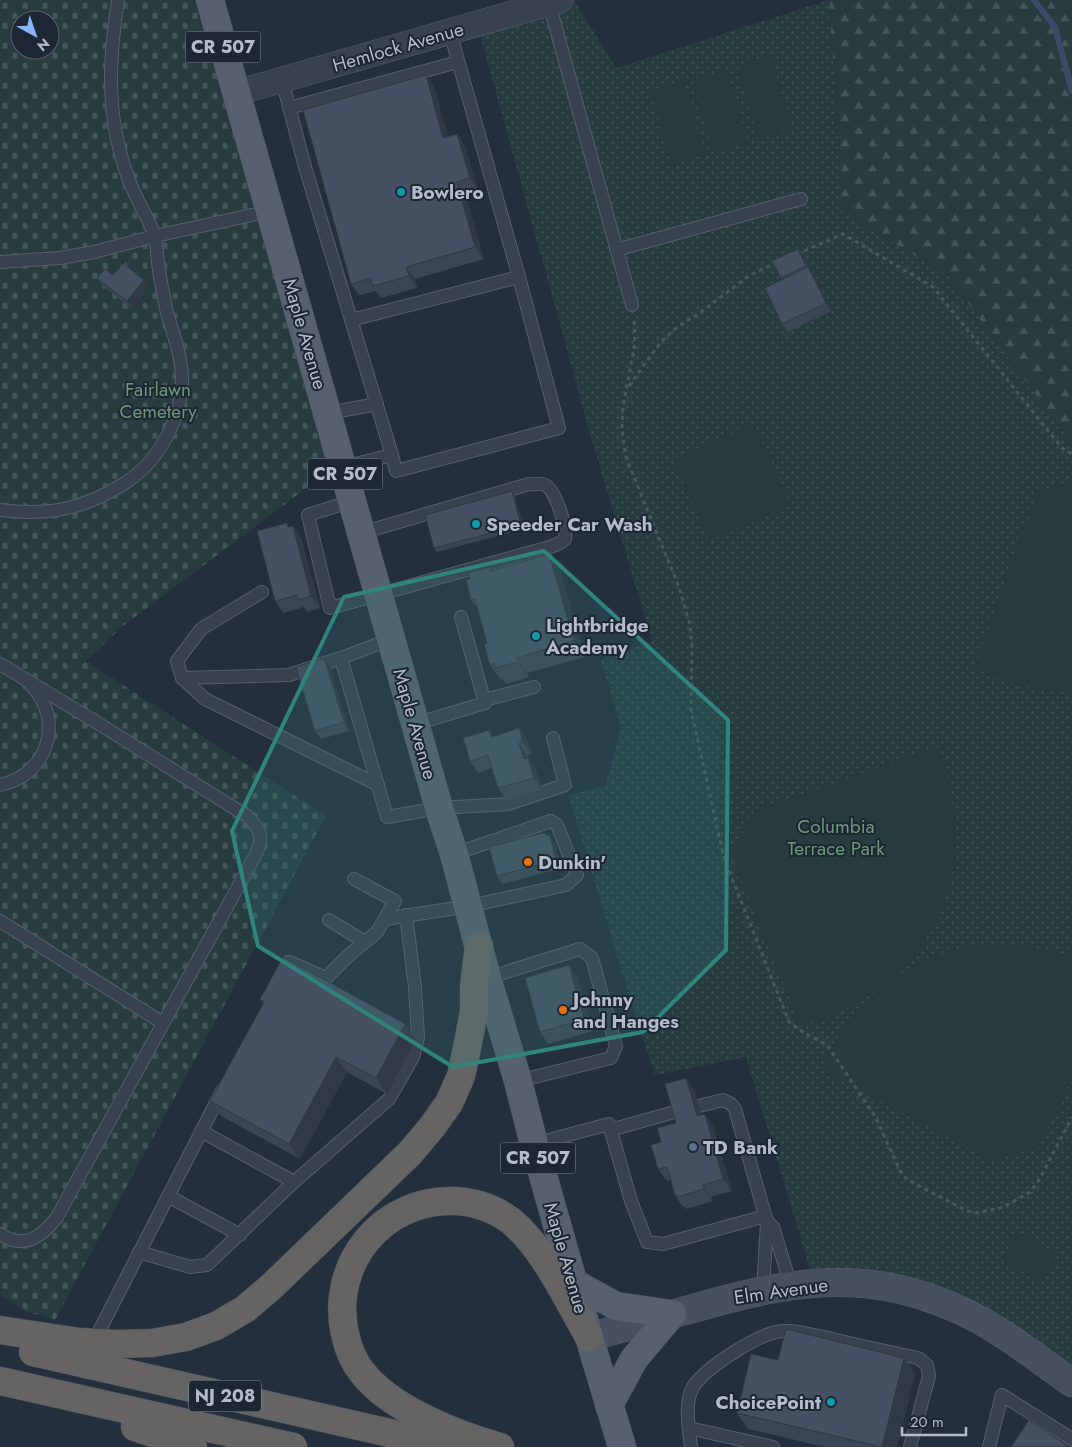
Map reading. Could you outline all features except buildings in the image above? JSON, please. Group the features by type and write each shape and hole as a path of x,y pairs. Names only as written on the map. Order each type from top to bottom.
{"highway":[{"path":"0,1330 43,1338 93,1343 152,1343 186,1337 216,1326 245,1309 271,1287 410,1153 449,1103 461,1076 474,1011 474,986 479,946"},
{"path":"500,1447 454,1432 399,1404 378,1389 362,1372 349,1350 343,1324 342,1300 346,1276 357,1253 375,1231 395,1216 418,1206 443,1201 469,1202 493,1210 512,1222 530,1240 544,1259 589,1338"},
{"name":"NJ 208","path":"0,1344 451,1447"},
{"name":"NJ 208","path":"0,1381 293,1447"},
{"path":"0,1386 128,1424 193,1447"}],"main road":[{"name":"Maple Avenue","path":"210,0 615,1426"},
{"name":"Elm Avenue","path":"589,1338 762,1290 814,1282 856,1282 898,1288 932,1299 968,1314 1004,1336 1072,1383"},
{"path":"574,1283 616,1306 672,1314"},
{"path":"615,1426 634,1359 672,1314"}],"street":[{"name":"Hemlock Avenue","path":"236,93 555,2"}],"lane":[{"path":"0,510 23,513 52,512 81,506 108,494 132,478 152,459 167,436 178,412 182,388 181,366 161,284 155,236 122,164 116,136 112,107 111,73 113,35 118,0"},
{"path":"555,2 616,250 632,305"},
{"path":"282,80 305,167 396,471 559,428 519,276 450,32"},
{"path":"289,108 458,62"},
{"path":"616,250 801,199"},
{"path":"0,262 60,258 270,211"},
{"path":"351,320 519,276"},
{"path":"328,413 376,404"},
{"path":"343,467 392,455"},
{"path":"352,501 308,516 330,608 553,546 565,539 566,532 555,496 551,490 544,485 529,484 362,533"},
{"path":"262,592 201,629 177,661 182,678 205,699 378,785"},
{"path":"415,724 485,703 461,617"},
{"path":"182,678 290,675 391,639"},
{"path":"341,658 387,817 438,808 508,804 565,785 552,738"},
{"path":"0,664 247,816 260,833 261,843 57,1217 40,1235 30,1240 8,1239 0,1234"},
{"path":"0,671 20,675 43,701 48,717 49,736 43,755 30,772 12,783 0,785"},
{"path":"484,700 534,687"},
{"path":"385,919 468,906 566,885 577,875 557,825 551,821 454,854"},
{"path":"280,979 289,962 326,978 349,955 378,932 395,901 354,879"},
{"path":"139,1252 190,1268 207,1265 294,1182 388,1099 413,1057 418,1038 415,987 406,915"},
{"path":"329,920 365,942"},
{"path":"0,921 163,1023"},
{"path":"487,978 580,948 592,958 616,1046 611,1058 518,1080"},
{"path":"93,1343 227,1081"},
{"path":"699,1106 723,1100 731,1104 735,1109 767,1222 762,1290"},
{"path":"610,1130 678,1111"},
{"path":"534,1144 609,1124 631,1201 647,1242 663,1244 762,1217 772,1227 791,1286"},
{"path":"201,1131 294,1182"},
{"path":"168,1196 240,1235"},
{"path":"691,1447 688,1404 693,1387 711,1367 755,1340 781,1331 803,1333 918,1358 926,1365 929,1376 910,1447"},
{"path":"988,1447 1002,1395 1072,1439"},
{"path":"689,1428 773,1447"}],"path":[{"path":"792,256 844,234 933,287 1062,448 1072,454"},
{"path":"628,388 660,343 676,328 701,312 750,275 784,260"},
{"path":"632,305 636,337 623,410 624,447 627,460 679,587 690,625 692,648 691,710 724,858 789,1022 827,1045 875,1116 902,1175 967,1211 976,1213 1000,1208 1030,1192 1039,1180 1072,1117"}],"highlighted area":[{"path":"544,551 728,720 726,950 643,1032 453,1067 258,946 232,831 344,597"}],"green space":[{"name":"Fairlawn Cemetery","path":"0,0 210,0 341,462 123,626 86,661 326,816 55,1320 25,1311 0,1295"},
{"name":"Columbia Terrace Park","path":"560,0 574,0 616,68 829,0 843,213 947,275 1072,444 1072,1383 968,1314 814,1283 746,1057 655,1075 568,795 605,786 621,728 601,660 652,641 592,441 477,24"},
{"path":"829,0 1072,0 1072,444 947,275 843,213"},
{"path":"771,56 792,130 758,140 737,66"},
{"path":"727,69 748,142 713,153 692,79"},
{"path":"684,81 705,154 671,164 650,91"},
{"path":"754,423 790,505 709,541 673,460"},
{"path":"1072,480 1072,692 1046,691 1021,686 974,667 1037,493"},
{"path":"937,747 949,782 954,815 954,862 949,888 940,913 928,936 895,975 853,1005 829,1017 800,1026 731,854 754,811"},
{"path":"987,944 1030,947 1072,957 1072,1078 1038,1148 991,1160 820,1069 838,1037 851,1020 887,984 915,965 945,952"},
{"path":"1018,1231 1058,1254 1042,1282 1002,1260"}],"waterway":[{"path":"1034,0 1055,27 1072,91"}],"place":[{"name":"Bowlero","path":"401,192"},
{"name":"Speeder Car Wash","path":"476,524"},
{"name":"Lightbridge Academy","path":"536,636"},
{"name":"Dunkin'","path":"528,862"},
{"name":"Johnny and Hanges","path":"563,1010"},
{"name":"TD Bank","path":"693,1147"},
{"name":"ChoicePoint","path":"831,1402"}]}
